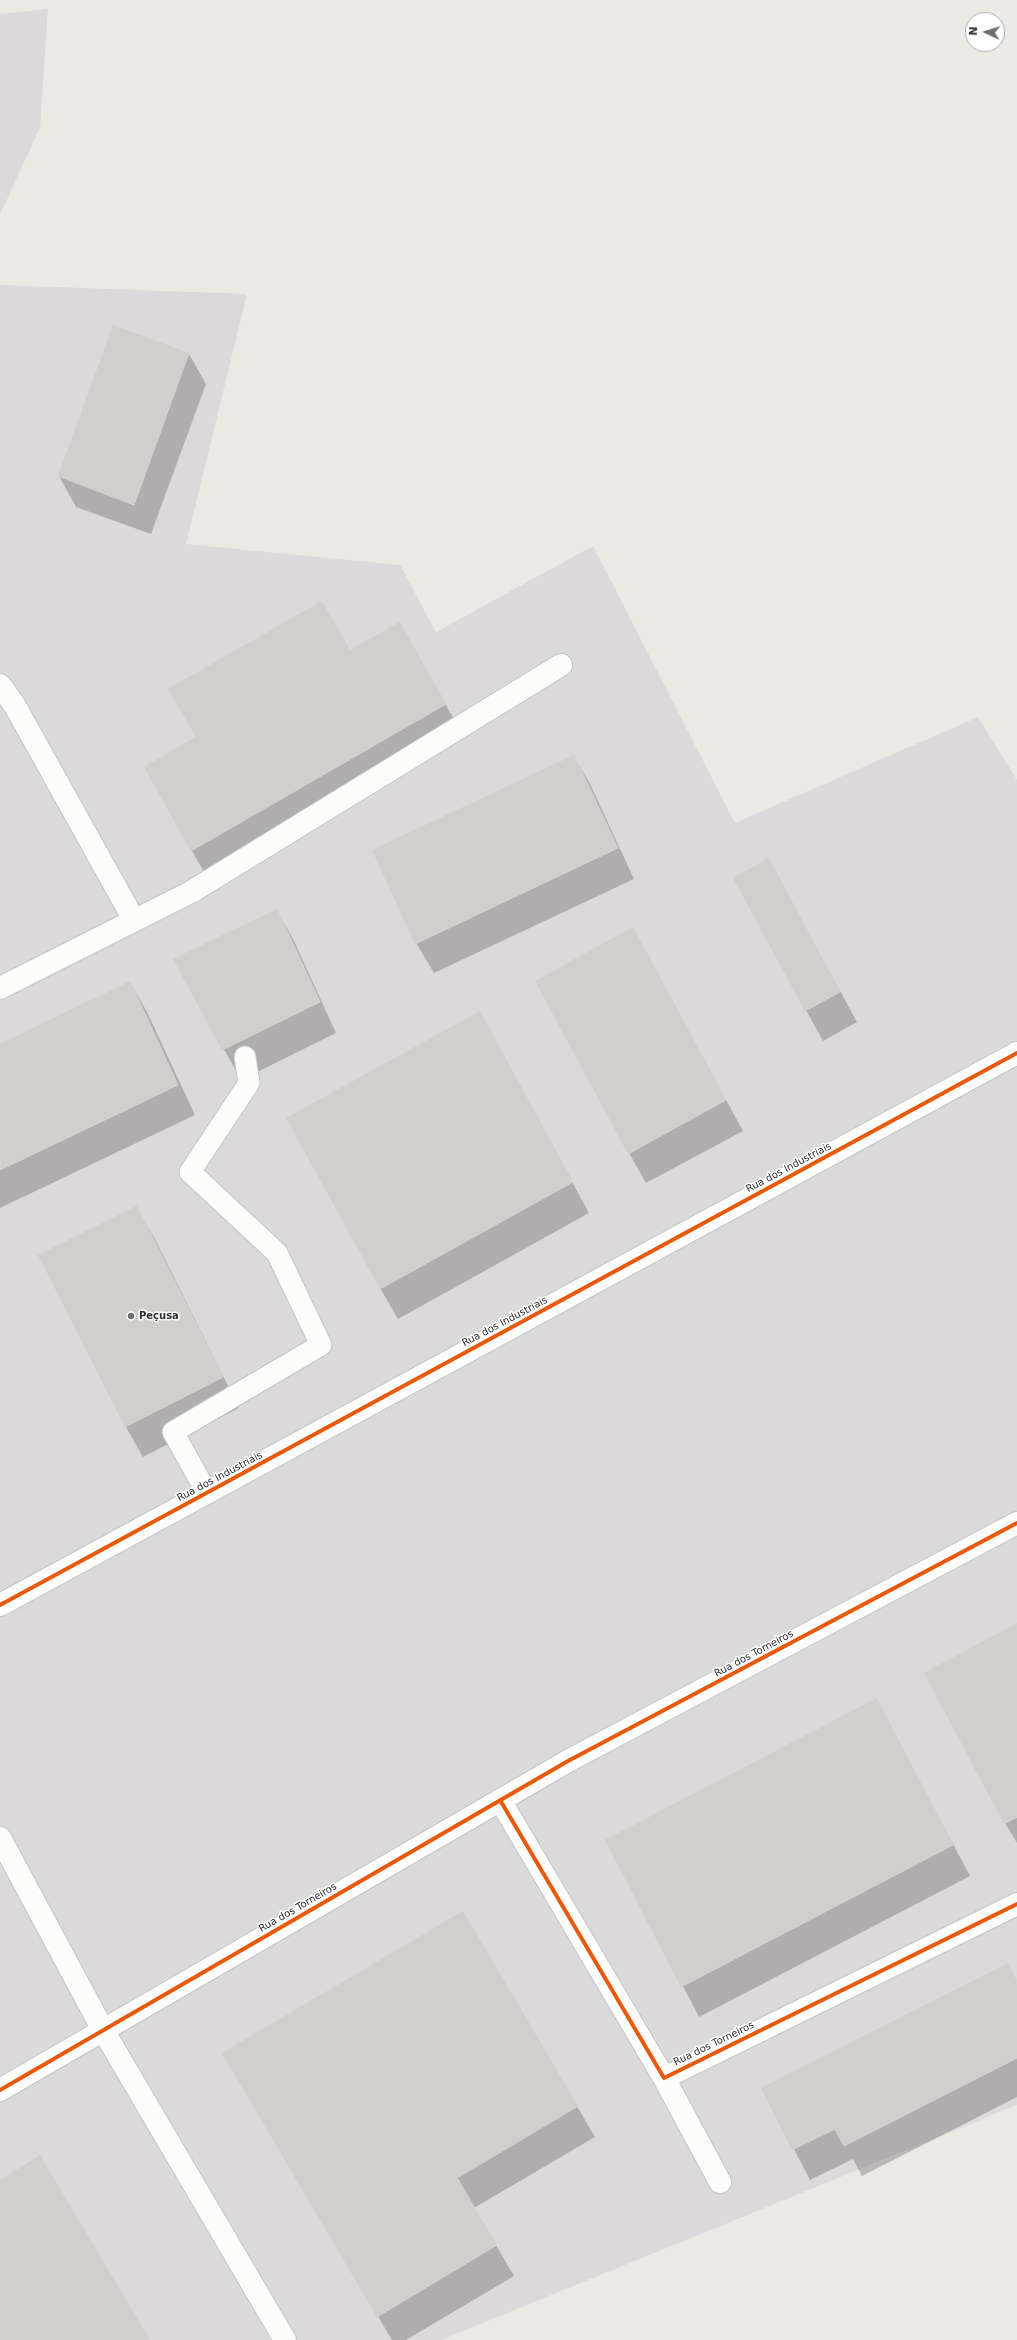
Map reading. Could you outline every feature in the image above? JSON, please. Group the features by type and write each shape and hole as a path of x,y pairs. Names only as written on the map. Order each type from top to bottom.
{"street":[{"path":"0,988 191,892 561,665"},
{"path":"0,686 16,706 134,920"},
{"name":"Rua dos Industriais","path":"0,1605 1017,1053"},
{"name":"Rua dos Torneiros","path":"0,2090 568,1762 1017,1523"},
{"path":"500,1800 664,2078 720,2182"},
{"path":"0,1838 103,2030 285,2340"},
{"name":"Rua dos Torneiros","path":"664,2078 1017,1904"}],"lane":[{"path":"207,1493 173,1432 321,1345 277,1254 190,1172 249,1083 245,1057"}],"shaded area":[{"path":"48,9 40,127 0,215 0,14"},
{"path":"0,285 247,294 186,544 400,565 436,632 593,546 735,823 978,717 1017,780 1017,2105 441,2340 0,2340"}],"building":[{"path":"113,325 189,353 134,505 58,476"},
{"path":"322,601 350,650 400,622 446,704 191,851 144,767 196,737 168,689"},
{"path":"574,755 618,848 415,944 372,850"},
{"path":"769,858 840,992 805,1011 733,878"},
{"path":"277,909 320,1002 222,1050 173,959"},
{"path":"633,927 726,1100 628,1154 535,981"},
{"path":"130,981 178,1085 0,1170 0,1044"},
{"path":"480,1011 573,1182 380,1289 286,1118"},
{"name":"Peçusa","path":"137,1206 223,1377 125,1427 38,1255"},
{"path":"1017,1623 1017,1817 1004,1824 924,1673"},
{"path":"877,1698 953,1845 681,1987 605,1840"},
{"path":"463,1911 578,2106 457,2178 497,2245 377,2317 222,2053"},
{"path":"1008,1963 1017,1981 1017,2058 844,2146 835,2129 792,2150 761,2088"},
{"path":"40,2155 150,2340 0,2340 0,2180"}],"cycle path":[{"path":"0,1605 1017,1053"},
{"path":"0,2090 568,1761 1017,1523"},
{"path":"500,1800 664,2078 1017,1904"}],"place":[{"name":"Peçusa","path":"131,1316"}]}
